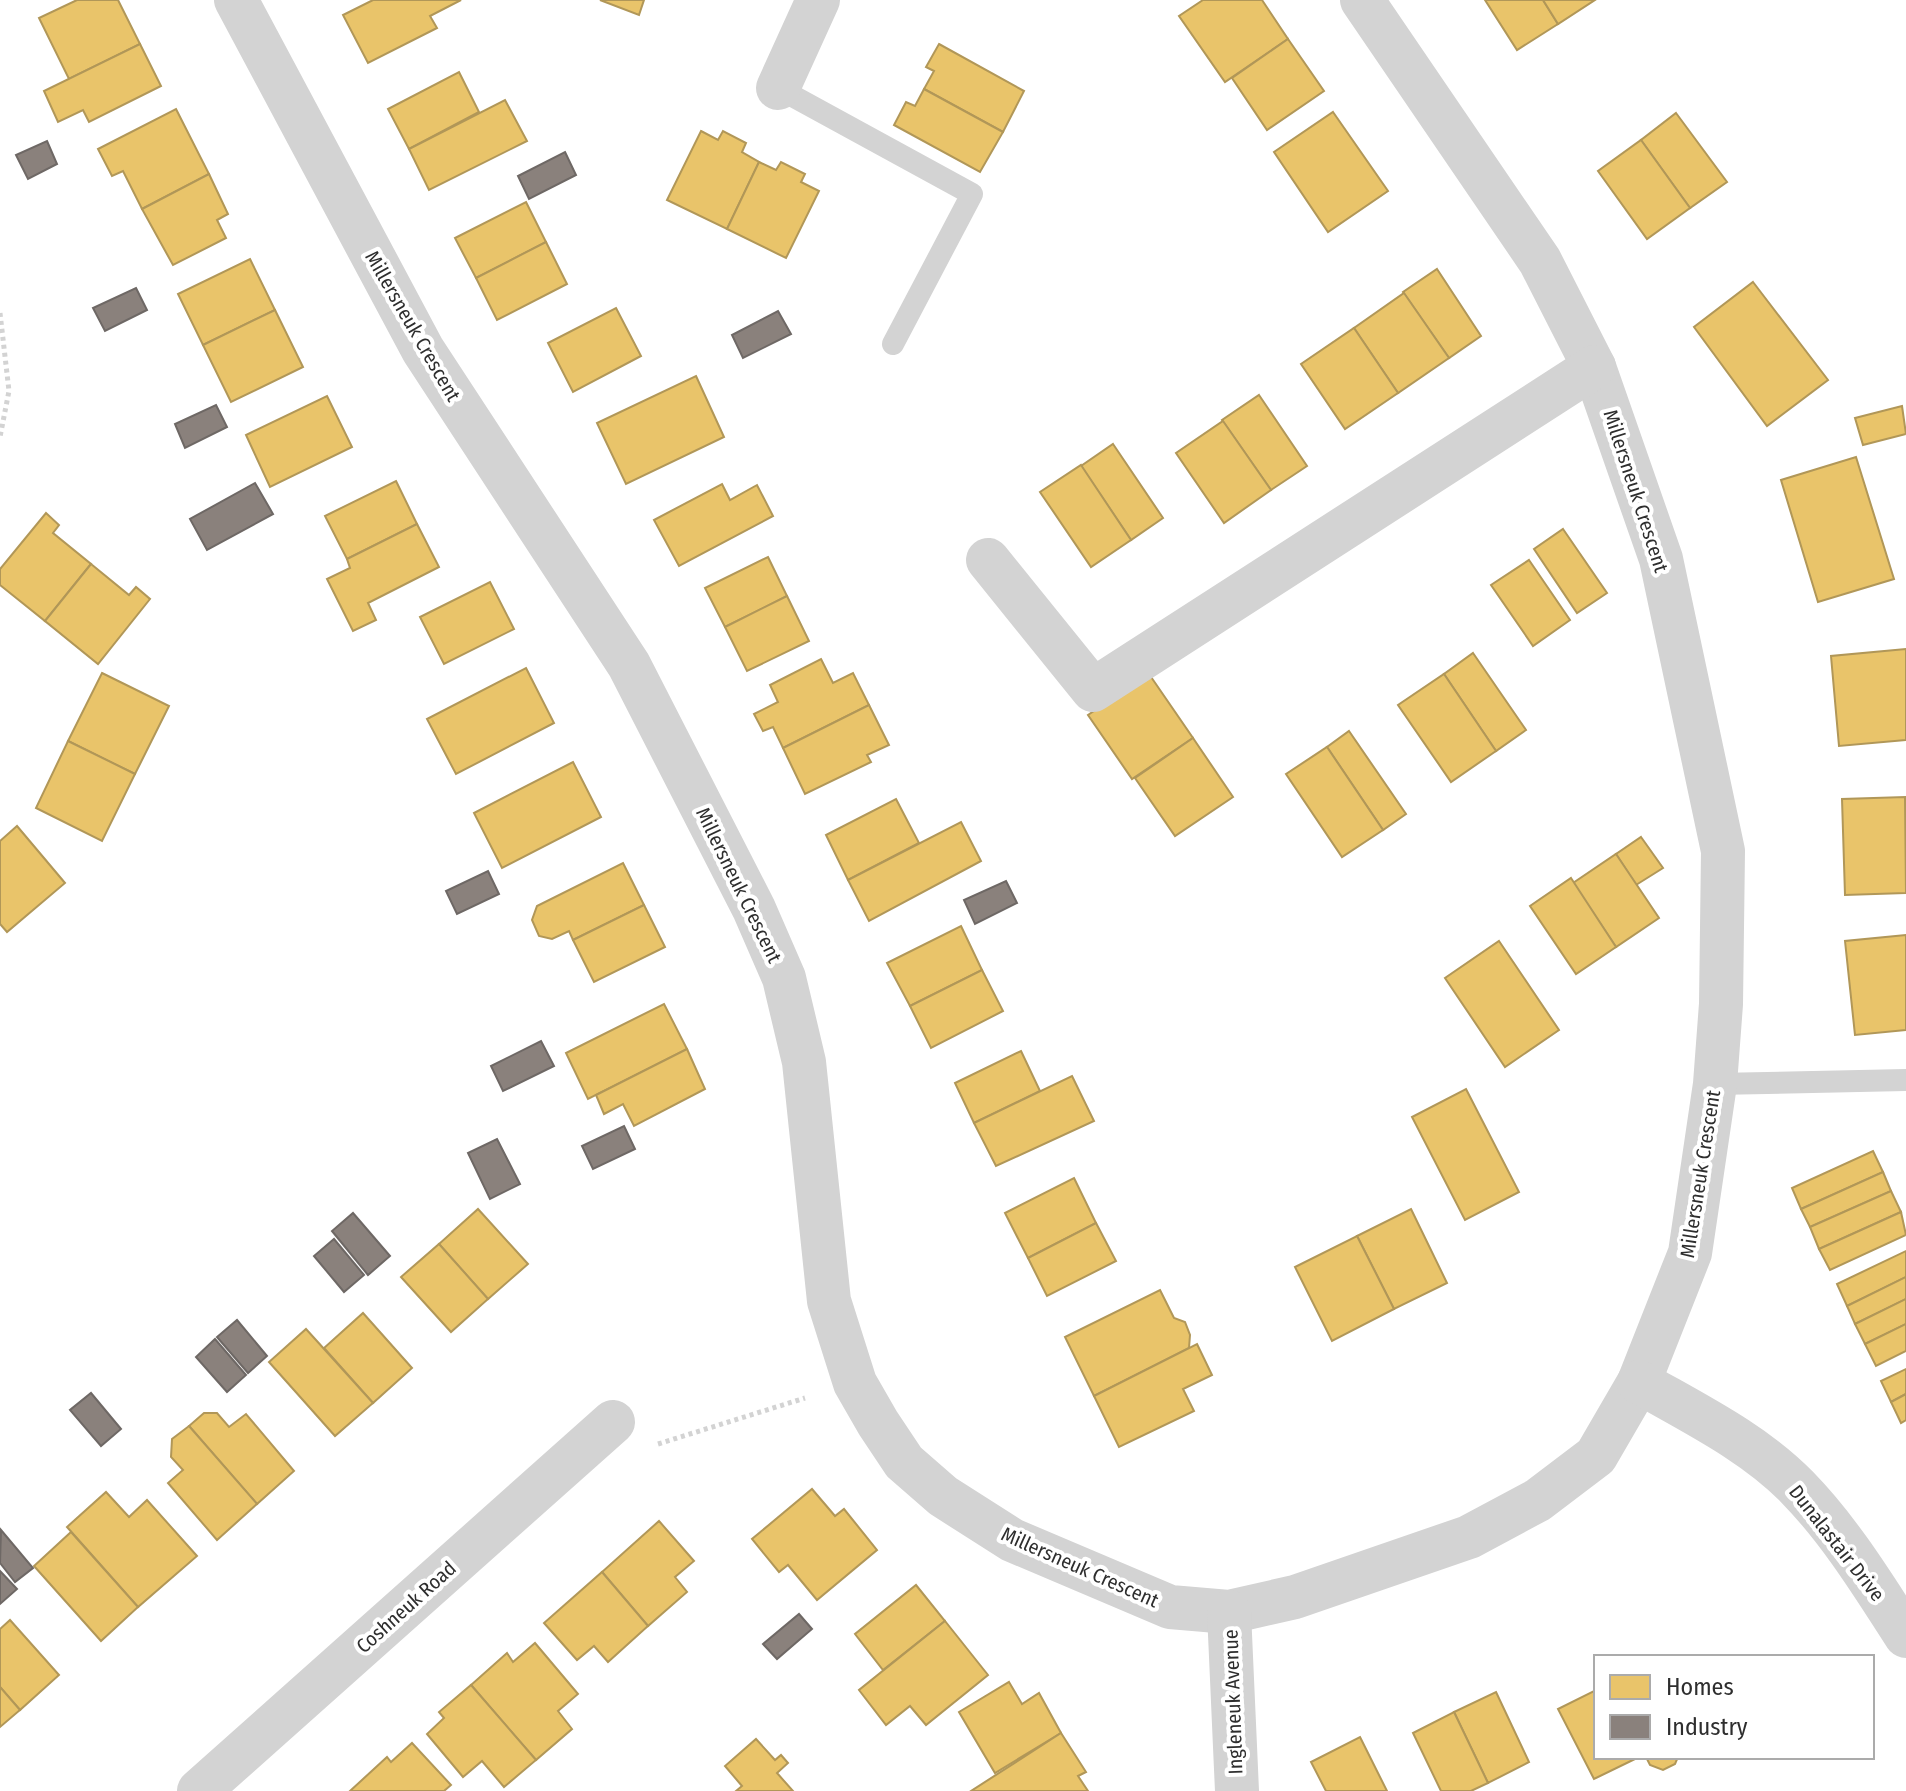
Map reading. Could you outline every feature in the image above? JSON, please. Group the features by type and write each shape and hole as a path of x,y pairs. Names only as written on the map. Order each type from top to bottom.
{"street":[{"name":"Millersneuk Crescent","path":"236,0 423,350 629,665 754,909 784,978 804,1062 829,1301 855,1383 904,1462 943,1496 1012,1540 1170,1607 1229,1612 1295,1597 1388,1568 1469,1537 1538,1500 1596,1456 1639,1382 1690,1253 1715,1084 1721,1004 1723,851 1661,559 1594,367 1540,261 1362,0"},
{"path":"778,88 818,0"},
{"path":"988,560 1093,690 1594,367"},
{"name":"Dunalastair Drive","path":"1639,1382 1728,1432 1796,1487 1857,1562 1906,1636"},
{"name":"Coshneuk Road","path":"199,1791 613,1422"},
{"name":"Ingleneuk Avenue","path":"1229,1612 1237,1791"}],"lane":[{"path":"778,88 972,194 893,344"},
{"path":"1715,1084 1906,1080"}],"path":[{"path":"0,313 9,391 0,437"},
{"path":"613,1422 641,1449 855,1383"}],"building: Homes":[{"path":"77,0 118,0 140,44 69,79 39,18"},
{"path":"373,0 461,0 430,16 437,28 368,63 343,15"},
{"path":"600,0 644,0 639,15"},
{"path":"1203,0 1262,0 1288,39 1225,82 1179,16"},
{"path":"1485,0 1543,0 1558,24 1517,50"},
{"path":"1543,0 1595,0 1558,24"},
{"path":"1288,39 1324,91 1267,130 1232,78"},
{"path":"140,44 161,86 89,122 83,110 58,122 44,91"},
{"path":"939,44 1024,91 1003,132 924,89 934,71 926,67"},
{"path":"459,72 479,112 409,149 388,109"},
{"path":"924,89 1003,132 980,172 894,125 906,102 915,106"},
{"path":"505,100 527,141 429,190 409,149"},
{"path":"176,109 209,174 142,209 123,171 112,176 98,149"},
{"path":"1333,112 1388,191 1328,232 1274,152"},
{"path":"1676,113 1727,182 1690,208 1641,140"},
{"path":"701,131 718,140 723,131 746,143 742,152 759,162 727,229 667,200"},
{"path":"1641,140 1690,208 1647,239 1598,171"},
{"path":"759,162 776,170 781,162 805,174 801,182 819,191 786,258 727,229"},
{"path":"209,174 228,214 217,220 226,238 173,265 142,209"},
{"path":"526,202 546,242 476,278 455,238"},
{"path":"546,242 567,284 497,320 476,278"},
{"path":"250,259 275,310 203,345 178,294"},
{"path":"1437,269 1481,336 1449,358 1403,292"},
{"path":"1753,282 1828,380 1767,426 1694,327"},
{"path":"1404,293 1449,358 1398,393 1354,328"},
{"path":"616,308 641,356 573,392 548,343"},
{"path":"275,310 303,367 231,402 203,345"},
{"path":"1354,328 1398,393 1345,429 1301,364"},
{"path":"696,376 724,437 626,484 597,423"},
{"path":"1259,395 1307,466 1271,490 1222,420"},
{"path":"327,396 352,447 270,487 246,435"},
{"path":"1902,406 1906,434 1863,445 1855,418"},
{"path":"1223,421 1271,490 1224,523 1176,453"},
{"path":"1113,444 1163,518 1131,540 1081,466"},
{"path":"1856,457 1894,579 1818,602 1781,480"},
{"path":"1081,465 1131,540 1091,567 1040,492"},
{"path":"396,481 417,524 347,559 325,516"},
{"path":"722,484 730,500 757,485 773,516 679,566 654,520"},
{"path":"46,513 59,525 53,533 91,564 45,621 0,585 0,569"},
{"path":"417,524 439,567 368,603 376,620 353,631 327,579 350,568 347,559"},
{"path":"1563,529 1607,593 1577,613 1534,549"},
{"path":"768,557 787,596 725,627 705,588"},
{"path":"1529,560 1570,620 1533,646 1491,585"},
{"path":"91,564 129,595 136,587 150,599 98,664 45,621"},
{"path":"490,582 514,629 444,664 420,617"},
{"path":"787,596 809,641 747,671 725,627"},
{"path":"1906,649 1906,740 1839,746 1831,656"},
{"path":"1473,653 1526,730 1496,751 1444,674"},
{"path":"821,659 833,683 853,673 869,705 783,748 773,727 763,731 754,714 778,702 770,685"},
{"path":"526,668 554,723 456,774 427,719"},
{"path":"102,673 169,706 135,774 68,741"},
{"path":"1149,674 1193,738 1132,779 1088,715"},
{"path":"1444,674 1496,751 1451,782 1398,705"},
{"path":"869,705 889,745 867,755 871,762 805,794 783,748"},
{"path":"1349,731 1406,814 1383,830 1327,747"},
{"path":"1193,738 1233,797 1175,836 1135,778"},
{"path":"68,741 135,774 102,841 36,808"},
{"path":"1327,747 1383,830 1342,857 1286,774"},
{"path":"573,762 601,817 502,868 474,813"},
{"path":"1905,797 1906,893 1845,895 1842,799"},
{"path":"896,799 919,843 848,880 826,835"},
{"path":"961,822 981,861 869,921 848,880"},
{"path":"17,826 65,883 7,932 0,924 0,841"},
{"path":"1641,837 1663,868 1636,885 1616,854"},
{"path":"1616,854 1659,918 1616,947 1573,883"},
{"path":"623,863 644,905 573,940 569,931 552,939 539,936 532,920 537,906"},
{"path":"1571,878 1616,947 1576,974 1530,906"},
{"path":"644,905 665,947 594,982 573,940"},
{"path":"961,926 982,970 910,1006 887,963"},
{"path":"1906,935 1906,1030 1855,1035 1845,941"},
{"path":"1499,941 1559,1030 1505,1067 1445,978"},
{"path":"982,970 1003,1011 931,1048 910,1006"},
{"path":"664,1004 687,1049 588,1099 566,1053"},
{"path":"687,1049 705,1089 634,1126 623,1104 604,1114 596,1095"},
{"path":"1021,1051 1040,1091 974,1123 955,1083"},
{"path":"1072,1076 1094,1121 996,1166 974,1123"},
{"path":"1466,1089 1519,1192 1465,1220 1412,1117"},
{"path":"1873,1151 1883,1172 1801,1209 1792,1188"},
{"path":"1883,1172 1891,1191 1810,1227 1801,1209"},
{"path":"1074,1178 1096,1223 1028,1258 1005,1213"},
{"path":"1891,1191 1901,1212 1819,1249 1810,1227"},
{"path":"478,1209 528,1264 488,1299 439,1244"},
{"path":"1411,1209 1447,1283 1394,1309 1357,1236"},
{"path":"1901,1212 1906,1235 1830,1270 1819,1249"},
{"path":"1096,1223 1116,1261 1047,1296 1028,1258"},
{"path":"1357,1236 1394,1309 1332,1341 1295,1267"},
{"path":"439,1244 488,1299 451,1332 401,1277"},
{"path":"1906,1251 1906,1277 1847,1306 1837,1284"},
{"path":"1906,1277 1906,1299 1855,1324 1847,1306"},
{"path":"1160,1290 1174,1318 1185,1322 1190,1335 1189,1348 1094,1396 1065,1337"},
{"path":"1906,1299 1906,1324 1865,1344 1855,1324"},
{"path":"363,1313 412,1368 373,1403 324,1348"},
{"path":"1906,1324 1906,1351 1876,1366 1865,1344"},
{"path":"306,1329 373,1403 335,1436 269,1362"},
{"path":"1197,1344 1212,1375 1183,1389 1194,1411 1119,1447 1094,1396"},
{"path":"1906,1369 1906,1394 1891,1402 1881,1381"},
{"path":"1906,1394 1906,1420 1901,1423 1891,1402"},
{"path":"204,1413 217,1413 229,1427 246,1414 294,1471 257,1504 189,1426"},
{"path":"189,1426 257,1504 217,1540 168,1483 183,1470 171,1457 172,1439"},
{"path":"812,1489 835,1516 844,1509 877,1550 817,1600 788,1565 779,1572 752,1539"},
{"path":"106,1492 129,1517 147,1500 197,1556 138,1607 67,1527"},
{"path":"659,1521 694,1561 675,1577 687,1592 648,1626 602,1572"},
{"path":"71,1532 138,1607 101,1641 34,1566"},
{"path":"602,1572 648,1626 608,1662 594,1646 577,1660 544,1623"},
{"path":"916,1585 945,1621 883,1670 855,1634"},
{"path":"10,1620 59,1675 20,1710 0,1687 0,1629"},
{"path":"945,1621 988,1675 926,1725 910,1706 886,1725 859,1690"},
{"path":"535,1643 578,1694 558,1711 572,1729 536,1760 471,1685 507,1653 513,1662"},
{"path":"1009,1682 1022,1704 1039,1693 1061,1733 995,1773 959,1712"},
{"path":"471,1685 536,1760 504,1787 482,1761 463,1777 427,1734 444,1718 439,1712"},
{"path":"0,1687 20,1710 0,1727"},
{"path":"1594,1691 1594,1759 1635,1759 1594,1779 1558,1709"},
{"path":"1496,1692 1529,1762 1488,1783 1454,1712"},
{"path":"1454,1712 1488,1783 1471,1791 1441,1791 1413,1733"},
{"path":"1061,1733 1086,1772 1078,1776 1088,1791 971,1791"},
{"path":"1360,1737 1387,1791 1326,1791 1311,1762"},
{"path":"756,1739 775,1760 781,1755 788,1763 777,1773 793,1791 736,1791 742,1786 725,1766"},
{"path":"412,1743 451,1785 444,1791 350,1791 387,1757 391,1762"},
{"path":"1647,1759 1677,1759 1675,1764 1663,1770 1650,1765"}],"building: Industry":[{"path":"47,141 57,164 28,179 16,155"},
{"path":"565,152 576,175 529,199 518,176"},
{"path":"136,288 147,310 105,331 93,308"},
{"path":"778,311 791,334 743,358 732,335"},
{"path":"216,405 227,427 185,448 175,424"},
{"path":"255,483 273,514 207,550 190,519"},
{"path":"488,871 499,894 457,914 446,891"},
{"path":"1006,881 1017,903 975,924 964,900"},
{"path":"541,1041 554,1066 503,1091 491,1066"},
{"path":"624,1126 635,1149 593,1169 582,1146"},
{"path":"497,1139 520,1184 490,1199 468,1153"},
{"path":"353,1213 390,1256 368,1275 332,1231"},
{"path":"334,1239 364,1275 344,1292 314,1256"},
{"path":"237,1320 267,1356 248,1373 217,1337"},
{"path":"215,1339 246,1375 227,1392 196,1357"},
{"path":"91,1393 121,1429 101,1446 70,1410"},
{"path":"1,1530 33,1568 15,1582 0,1563"},
{"path":"0,1571 17,1589 0,1604"},
{"path":"799,1614 812,1629 777,1659 763,1644"}]}
